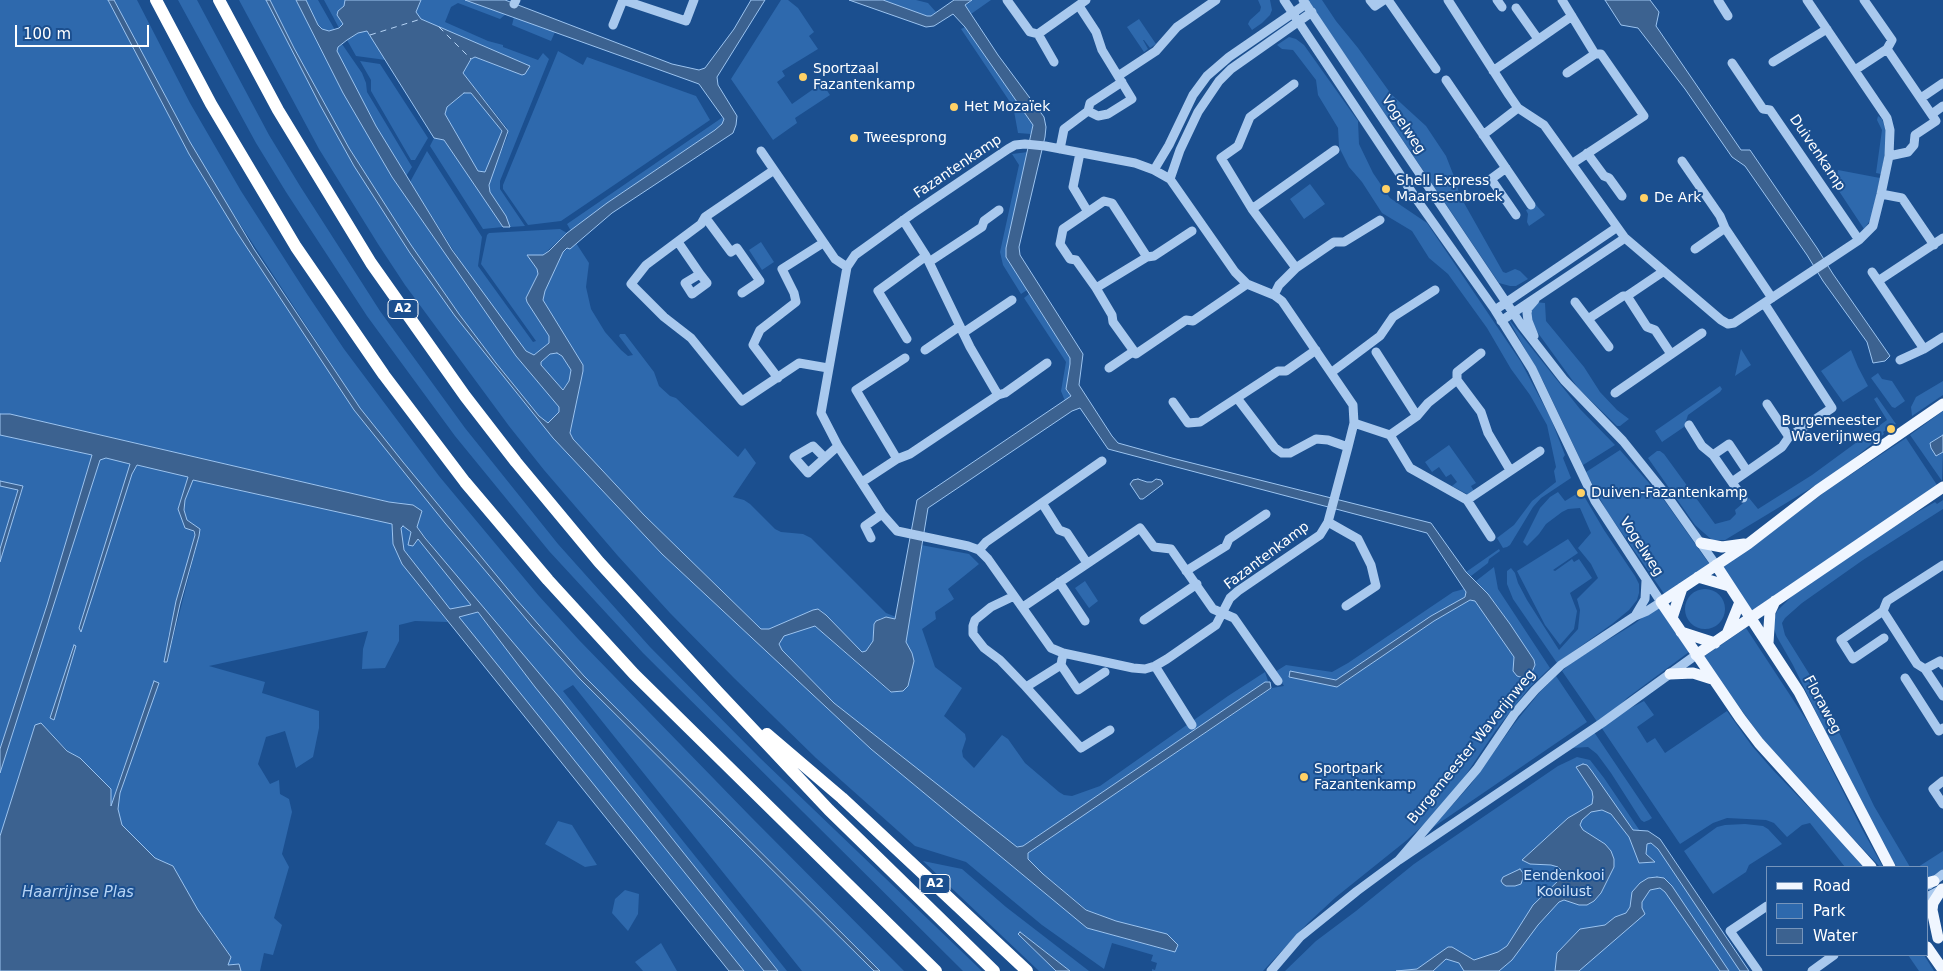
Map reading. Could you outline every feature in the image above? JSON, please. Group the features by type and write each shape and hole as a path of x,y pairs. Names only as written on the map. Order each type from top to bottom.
{"highway":[{"path":"156,0 211,104 286,231 372,360 465,482 548,580 634,674 936,971"},
{"name":"A2","path":"219,0 278,110 337,210 408,318 465,396 552,508 717,691 829,810 994,971"},
{"name":"A2","path":"717,691 842,798 1027,971"}],"main road":[{"name":"Burgemeester Waverijnweg","path":"1661,602 1748,544 1826,485 1943,404"},
{"name":"Burgemeester Waverijnweg","path":"1696,655 1943,487"},
{"path":"1701,543 1722,548 1748,544"},
{"name":"Floraweg","path":"1716,565 1768,643 1811,713 1889,866"},
{"path":"1698,577 1730,586"},
{"path":"1672,618 1682,588"},
{"path":"1768,643 1770,612 1776,601"},
{"path":"1661,602 1712,678 1760,743 1870,866"},
{"path":"1727,634 1740,602"},
{"path":"1681,632 1715,643"},
{"path":"1670,674 1694,673 1712,678"},
{"path":"1936,884 1932,910 1941,942"},
{"path":"1928,923 1941,942"},
{"path":"1928,948 1943,970"}],"street":[{"path":"613,25 623,0 686,21 694,0"},
{"path":"1007,0 1030,32 1038,34 1054,62"},
{"name":"Vogelweg","path":"1284,0 1417,200 1495,310 1532,369 1595,501 1661,602"},
{"path":"1370,0 1375,6 1384,0"},
{"path":"1388,0 1436,69"},
{"path":"1448,0 1518,108 1544,125 1573,163 1616,228 1625,238 1728,324 1734,324 1859,240 1873,226 1881,194 1889,156 1890,130 1887,118 1807,0"},
{"path":"1562,0 1596,54"},
{"path":"1718,0 1728,16"},
{"path":"1855,70 1887,49 1892,40 1864,0"},
{"path":"1060,149 1064,129 1088,111 1090,103 1156,51 1177,27 1212,1"},
{"name":"Vogelweg","path":"1294,13 1305,2 1512,312 1564,380 1623,441 1668,497 1716,565"},
{"path":"1038,34 1082,3 1096,32 1099,44 1132,99 1108,114 1098,116 1088,111"},
{"path":"1516,8 1538,39"},
{"path":"1170,179 1180,150 1198,112 1219,81 1231,69 1312,12"},
{"path":"1154,170 1169,145 1193,95 1207,76 1229,57 1294,13"},
{"path":"1493,71 1572,16"},
{"path":"1773,62 1827,29"},
{"path":"1887,49 1936,121 1915,134 1914,145 1908,152 1889,156"},
{"path":"1567,74 1596,54 1601,54 1644,116 1573,163"},
{"name":"Duivenkamp","path":"1732,63 1763,110 1770,110 1859,240"},
{"path":"1446,80 1531,205"},
{"path":"1921,98 1943,83"},
{"path":"1294,84 1250,117 1238,146 1221,158 1252,210 1296,268"},
{"path":"1932,114 1943,106"},
{"path":"1483,135 1518,108"},
{"name":"Fazantenkamp","path":"847,267 855,255 903,220 1015,145 1045,146 1135,163 1154,170 1170,179 1235,272 1247,284 1274,295 1282,301 1353,405 1354,424 1332,510 1328,522 1320,535 1238,591 1230,598 1216,626 1155,666 1145,669 1133,668 1063,653 1051,648 988,559 979,550"},
{"path":"1252,210 1335,150"},
{"path":"761,151 823,243 835,259 847,267 820,413 838,446 882,514 897,531 979,550 986,542 1102,461"},
{"path":"1080,153 1073,187 1088,212"},
{"path":"1587,153 1622,196"},
{"path":"1682,161 1720,216 1725,228 1832,408 1789,437 1782,447 1732,482"},
{"path":"1506,168 1491,179 1516,215"},
{"path":"774,170 705,217 701,224 646,265 631,284 664,317 691,338 742,401 800,362 828,368"},
{"path":"1881,194 1902,198 1943,249"},
{"path":"1147,257 1112,203 1104,201 1063,229 1060,244 1070,259 1076,260 1096,288 1112,315 1113,322 1136,354 1186,320 1193,321 1247,284"},
{"path":"907,339 878,291 982,227 984,221 999,210"},
{"path":"705,217 731,252 737,248 760,281 742,293"},
{"path":"903,220 928,259 962,330 998,394"},
{"path":"1274,295 1280,285 1296,268 1334,242 1344,242 1380,220"},
{"path":"1495,310 1616,228"},
{"path":"1695,249 1725,228"},
{"path":"1096,288 1147,257 1154,256 1192,231"},
{"path":"1501,320 1625,238"},
{"path":"1878,281 1938,241"},
{"path":"678,242 700,274"},
{"path":"778,378 752,345 760,330 796,302 794,293 782,269 823,243"},
{"path":"1588,319 1664,271"},
{"path":"1872,272 1924,349"},
{"path":"1332,372 1380,336 1393,317 1436,290"},
{"path":"1537,343 1528,321 1527,313 1531,304 1540,294"},
{"path":"1627,296 1648,327 1655,330 1671,354"},
{"path":"925,350 1012,300"},
{"path":"1575,302 1609,347"},
{"path":"1614,393 1702,333"},
{"path":"1900,360 1924,349 1943,337"},
{"path":"1173,402 1188,423 1200,422 1278,371 1286,371 1316,350"},
{"path":"1109,368 1134,351"},
{"path":"1376,352 1417,416"},
{"path":"1481,353 1457,372 1457,380 1481,412 1488,433 1510,470"},
{"path":"897,460 856,390 905,358"},
{"path":"862,482 910,454 998,394 1006,393 1047,363"},
{"path":"1390,435 1417,416 1428,403 1457,380"},
{"path":"1237,398 1275,448 1282,453 1290,453 1316,439 1328,440 1348,447"},
{"path":"1767,404 1789,437"},
{"path":"1354,424 1390,435 1410,468 1467,500 1491,537"},
{"path":"1688,425 1702,446 1713,455 1743,498"},
{"path":"1713,455 1729,444 1747,471"},
{"path":"824,457 838,446"},
{"path":"1467,500 1540,451"},
{"path":"1042,503 1059,530 1067,533 1087,563"},
{"path":"871,538 865,526 882,514"},
{"path":"1186,571 1226,546 1229,538 1266,514"},
{"name":"Fazantenkamp","path":"1328,522 1358,539 1371,565 1376,586 1346,606"},
{"path":"1023,607 1140,528 1154,547 1171,549 1213,609 1234,618 1278,681"},
{"path":"1884,638 1853,659 1841,640 1883,611 1887,601 1943,565"},
{"path":"1635,616 1645,600 1646,581"},
{"path":"1059,582 1085,621"},
{"path":"1144,620 1197,584"},
{"path":"1014,596 991,607 975,620 973,634 984,648 1000,660 1026,687 1081,748 1110,730"},
{"name":"Burgemeester Waverijnweg","path":"1399,860 1477,769 1515,713 1535,690 1561,665 1635,616 1661,602"},
{"path":"1883,611 1917,664 1925,670 1943,696"},
{"path":"1063,653 1061,665 1078,690 1106,672"},
{"name":"Burgemeester Waverijnweg","path":"1271,971 1300,937 1357,891 1399,860 1602,723 1696,655"},
{"path":"1925,670 1940,661 1943,665"},
{"path":"1026,687 1061,665"},
{"path":"1155,666 1192,725"},
{"path":"1905,678 1939,731 1943,728"},
{"path":"1943,782 1933,789 1943,804"},
{"path":"1928,896 1936,884"},
{"path":"1758,971 1730,931 1766,907"},
{"path":"1812,971 1833,956"}],"green space":[{"path":"0,0 108,0 189,154 236,231 354,410 445,523 532,626 580,679 874,971 802,971 573,685 563,691 787,971 778,971 513,642 464,586 417,527 422,512 402,503 390,502 10,414 0,414"},
{"path":"114,0 137,0 190,103 241,191 344,349 439,476 539,596 579,640 904,971 880,971 584,676 516,599 403,462 360,408 221,195 190,142"},
{"path":"178,0 197,0 269,135 380,311 465,428 558,544 650,647 760,758 982,971 963,971 643,653 549,551 455,436 367,316 256,143"},
{"path":"239,0 266,0 354,166 410,253 455,316 553,438 662,554 871,749 1087,928 1174,952 1178,945 1167,934 1116,921 1087,910 1043,874 1028,859 1028,853 1272,688 1284,686 1275,672 1286,665 1332,672 1453,592 1464,589 1467,592 1465,597 1431,616 1336,680 1291,671 1337,687 1434,621 1470,600 1475,600 1514,657 1513,670 1517,676 1524,678 1532,672 1535,666 1534,660 1496,604 1476,581 1494,567 1498,589 1550,668 1529,688 1496,730 1465,776 1431,818 1407,840 1336,897 1308,923 1263,971 1152,971 1152,969 1155,970 1157,963 1151,961 1153,955 1112,943 1104,969 1042,925 966,862 915,846 816,758 734,678 670,613 618,556 509,426 405,285 319,149"},
{"path":"270,0 296,0 343,93 392,177 516,356 559,407 559,412 548,423 539,416 496,363 411,245 349,148"},
{"path":"306,0 318,0 335,30 325,31 318,25"},
{"path":"324,0 345,0 344,6 338,11 337,15 343,24 339,28"},
{"path":"421,0 465,0 506,14 500,19 458,3 451,7 445,22 538,60 543,53 549,59 500,181 500,189 525,226 510,227 506,216 490,192 489,182 508,135 507,128 463,73 471,59 475,57 522,75 439,27 421,19 415,12"},
{"path":"781,0 788,0 798,8 814,32 809,36 818,49 782,71 785,76 777,82 792,104 822,83 830,95 795,118 797,123 773,140 731,79"},
{"path":"883,0 916,0 928,3 936,12 931,16 927,16"},
{"path":"972,0 991,0 971,14 965,5"},
{"path":"1258,0 1270,0 1272,10 1262,23 1252,30 1248,24 1260,11 1261,7"},
{"path":"1306,0 1322,0 1391,94 1426,126 1446,156 1459,194 1503,272 1506,273 1515,269 1528,279 1516,286 1499,283"},
{"path":"514,17 555,32 551,41 512,25"},
{"path":"1139,19 1156,44 1150,48 1143,40 1148,49 1144,52 1127,27"},
{"path":"965,27 1033,125 1031,134 1018,133 1014,111 1010,102 961,29"},
{"path":"367,30 386,60 356,56 347,40"},
{"path":"1289,37 1296,39 1304,45 1358,121 1359,144 1373,173 1390,198 1427,223 1521,362 1551,419 1565,455 1563,458 1571,478 1541,498 1507,547 1503,548 1497,538 1514,525 1532,501 1556,482 1554,471 1556,467 1547,425 1487,328 1448,274 1429,258 1412,231 1382,213 1362,182 1349,167 1339,147 1338,128 1318,95 1316,80 1293,50 1282,49 1277,45"},
{"path":"342,44 362,73 367,92 412,167 406,176 376,126 337,52 338,47"},
{"path":"558,51 583,65 587,57 696,96 710,120 561,221 528,225 503,189 503,185"},
{"path":"360,61 380,64 428,138 415,160 411,160 371,91 371,80"},
{"path":"464,93 471,93 502,131 485,172 478,171 445,114 447,107"},
{"path":"1878,116 1882,119 1886,130 1886,148 1881,174 1876,173 1882,130 1877,120"},
{"path":"723,117 724,122 715,130 607,203 571,231 567,224"},
{"path":"434,138 444,140 503,227 483,229 430,146"},
{"path":"427,151 482,237 478,266 533,342 536,341 481,264 487,235 489,233 560,229 567,233 543,255 528,255 538,274 526,298 527,302 549,336 549,343 534,355 526,351 469,275 410,182"},
{"path":"1028,152 1006,248 1006,257 1027,290 1021,294 1003,265 1000,252 1019,165 1012,154"},
{"path":"1838,170 1880,178 1871,219 1864,229 1835,185"},
{"path":"1310,184 1325,204 1304,219 1290,199"},
{"path":"1536,205 1545,215 1529,226 1526,210"},
{"path":"761,242 774,262 762,270 749,250"},
{"path":"576,243 589,263 586,287 591,309 605,332 628,356 633,355 619,336 620,334 625,334 654,372 659,386 670,396 676,398 738,457 745,448 756,463 733,497 750,504 775,529 781,532 803,534 811,538 886,613 896,617 895,619 881,618 874,624 873,641 866,651 862,652 858,649 821,610 813,610 769,629 761,629 644,515 573,439 570,434 583,365 543,300 545,291 563,252"},
{"path":"1029,294 1070,358 1066,389 1071,396 1065,401 1061,391 1066,362 1024,298"},
{"path":"1535,302 1545,303 1546,321 1584,367 1600,392 1617,410 1629,419 1620,426 1617,426 1578,388 1530,322 1532,306"},
{"path":"1507,317 1580,409 1615,445 1583,465 1543,381"},
{"path":"1741,349 1751,365 1735,376"},
{"path":"1851,350 1868,386 1843,402 1821,371"},
{"path":"557,353 562,356 571,370 569,381 562,390 541,365 541,362 550,354"},
{"path":"1878,373 1882,379 1892,381 1905,401 1895,408 1892,407 1871,378"},
{"path":"1943,381 1943,395 1912,416 1911,407 1916,397"},
{"path":"1720,386 1722,389 1720,392 1688,415 1684,427 1662,442 1655,431"},
{"path":"1877,397 1896,424 1883,432 1884,434 1846,465 1821,482 1725,540 1712,540 1695,525 1648,458 1657,451 1664,454 1715,524 1730,520 1736,514 1735,510 1749,498 1758,509 1812,475 1887,420 1874,399"},
{"path":"1943,411 1943,435 1930,443 1936,456 1943,452 1942,481 1910,435"},
{"path":"0,435 92,455 47,605 0,749 0,562 23,487 0,481"},
{"path":"1906,438 1937,485 1752,611 1722,567 1826,491"},
{"path":"1449,445 1476,483 1471,486 1474,491 1469,495 1452,486 1457,482 1451,474 1446,477 1439,467 1432,472 1425,462"},
{"path":"1620,450 1664,500 1710,565 1665,595 1606,510 1586,472"},
{"path":"106,458 131,463 79,628 80,631 132,474 137,465 188,477 178,509 195,535 168,637 167,662 199,536 194,526 187,520 184,510 185,500 192,480 392,524 393,544 402,564 448,622 415,621 399,625 399,641 385,668 362,669 363,649 368,631 209,666 265,682 262,693 319,711 319,728 313,757 296,768 285,731 266,737 258,764 270,784 279,780 280,794 289,799 292,812 282,854 289,867 274,918 282,925 273,955 264,953 260,971 241,971 239,964 228,966 231,956 198,910 173,866 155,858 122,825 118,809 120,793 158,683 154,681 110,808 80,758 68,751 41,723 35,725 0,836 0,773 100,460"},
{"path":"0,486 18,489 0,549"},
{"path":"1558,492 1565,501 1578,493 1584,496 1635,576 1639,584 1639,593 1637,600 1629,610 1557,663 1513,599 1507,584 1507,571 1511,568 1515,573 1527,600 1559,650 1578,629 1580,610 1577,599 1598,578 1591,564 1578,548 1591,533 1580,508 1568,509 1562,512 1546,524 1527,546 1523,542 1540,508 1550,497"},
{"path":"1943,500 1943,509 1863,560 1802,603 1782,623 1785,635 1818,688 1874,806 1909,866 1896,866 1887,853 1850,782 1793,665 1777,637 1774,629 1774,620 1777,611 1800,588 1898,523 1935,502 1937,504"},
{"path":"403,526 418,539 471,605 450,609 404,550 401,527"},
{"path":"1568,539 1578,553 1553,570 1555,571 1572,559 1574,562 1579,559 1592,578 1570,593 1577,611 1574,629 1560,645 1545,625 1517,571"},
{"path":"921,545 969,554 979,564 948,589 954,599 935,612 936,619 922,629 935,667 962,688 944,716 965,734 966,739 962,751 963,757 974,768 1002,735 1008,739 1025,763 1059,792 1072,796 1100,786 1265,672 1268,681 1023,846 1014,846 834,703 782,650 779,644 783,636 815,626 890,692 903,691 908,686 914,661 906,642"},
{"path":"1499,549 1500,551 1489,559 1488,563 1471,576 1466,572"},
{"path":"1085,581 1098,601 1089,608 1075,588"},
{"path":"1709,589 1716,592 1722,598 1725,609 1724,617 1716,626 1709,629 1701,629 1694,626 1686,617 1685,605 1688,598 1697,590"},
{"path":"1658,606 1689,652 1627,698 1598,723 1562,671 1572,662 1634,624"},
{"path":"478,612 535,687 764,971 744,971 458,617"},
{"path":"1746,628 1809,724 1882,866 1879,866 1789,771 1761,737 1703,657"},
{"path":"1556,676 1587,722 1432,828 1471,784 1539,693"},
{"path":"1644,701 1654,715 1637,727 1647,743 1655,738 1665,753 1727,711 1752,746 1772,769 1842,842 1862,866 1844,866 1810,823 1802,825 1787,837 1774,823 1766,820 1727,818 1713,823 1680,844 1601,727 1619,714"},
{"path":"1594,732 1652,818 1649,820 1644,822 1641,820 1597,754 1588,747 1571,748"},
{"name":"Eendenkooi Kooilust","path":"1577,757 1590,760 1640,831 1634,830 1656,840 1744,971 1285,971 1316,941 1414,864 1558,766"},
{"path":"558,821 572,825 597,865 585,867 545,844"},
{"path":"1745,824 1763,826 1782,844 1749,865 1746,872 1713,894 1684,851 1717,827"},
{"path":"1943,851 1943,869 1928,879 1928,866 1920,866"},
{"path":"923,861 962,869 1006,907 1089,971 1070,971 1020,932 1018,934 1056,971 1039,971"},
{"path":"625,890 639,894 638,914 628,931 612,913 615,899"},
{"path":"661,943 677,971 643,971 635,962"},
{"path":"1909,956 1925,956 1934,971 1919,971"}],"water":[{"path":"108,0 114,0 190,142 254,249 360,408 516,599 584,676 880,971 874,971 580,679 532,626 445,523 354,410 236,231 189,154"},
{"path":"266,0 270,0 349,148 411,245 496,363 539,416 548,423 559,412 559,407 516,356 392,177 343,93 296,0 306,0 318,25 322,29 329,31 339,28 343,24 337,15 338,11 344,6 345,0 421,0 416,12 421,19 530,66 525,74 522,75 475,57 471,59 463,73 508,131 489,185 490,192 506,216 510,227 503,227 444,140 434,138 367,31 358,33 347,40 338,47 337,51 376,126 452,250 526,351 534,355 549,343 549,336 527,302 526,298 538,274 537,269 527,255 543,255 549,251 567,233 607,203 715,130 722,124 724,119 699,84 465,0 505,0 672,64 699,70 705,68 734,29 751,0 765,0 717,77 718,85 737,116 733,133 612,213 570,249 567,248 563,252 545,291 543,300 583,365 570,433 573,439 644,515 761,629 769,629 818,609 862,652 866,651 873,641 874,624 876,621 886,617 895,619 917,500 1071,396 1066,389 1070,358 1006,257 1006,248 1033,125 965,27 953,14 934,26 926,27 849,0 883,0 931,16 954,0 972,0 965,5 998,55 1044,117 1045,137 1019,247 1020,255 1083,354 1079,385 1112,436 1118,443 1172,458 1431,523 1466,572 1488,594 1510,624 1534,660 1535,665 1532,672 1524,678 1517,676 1513,671 1514,657 1475,601 1470,600 1434,621 1337,687 1289,677 1290,671 1336,680 1431,616 1465,597 1466,592 1427,533 1108,449 1080,408 1072,411 928,508 906,642 914,661 908,686 903,691 891,692 815,626 784,636 779,644 782,650 834,703 1017,847 1023,846 1265,682 1270,682 1271,688 1028,853 1028,859 1043,874 1086,910 1116,921 1167,934 1178,945 1175,952 1087,928 871,749 662,554 553,438 455,316 410,253 354,166","holes":["464,93 471,93 502,131 485,172 478,171 445,114 447,107","557,353 562,356 571,370 569,381 563,390 541,365 541,362 550,354"]},
{"path":"1605,0 1650,0 1659,12 1656,26 1741,150 1750,150 1817,248 1890,356 1885,361 1873,363 1867,342 1745,166 1732,157 1685,89 1638,28 1621,25"},
{"path":"0,414 10,414 389,502 413,505 422,511 417,527 425,538 560,698 778,971 764,971 535,687 478,612 459,617 744,971 729,971 402,564 393,544 392,524 193,480 185,500 184,510 187,520 200,529 199,536 180,604 167,662 164,662 176,601 195,535 194,531 185,528 178,509 188,477 137,465 132,474 81,632 79,628 130,464 106,458 100,460 0,773 0,749 47,605 92,455 0,435","holes":["403,526 411,532 408,545 413,546 418,539 471,605 450,609 404,550 401,528"]},
{"path":"1943,435 1943,452 1936,456 1930,443"},
{"path":"1138,479 1147,482 1152,482 1156,479 1161,480 1163,484 1143,499 1140,499 1130,484 1133,480"},
{"path":"0,481 23,486 0,562 0,549 18,490 0,486"},
{"path":"74,645 76,646 54,720 50,718"},
{"name":"Haarrijnse Plas","path":"154,681 159,683 120,793 118,809 122,825 155,858 173,866 198,910 231,957 228,965 239,964 241,971 0,971 0,836 35,725 41,723 67,751 80,758 111,789 111,806"},
{"path":"1583,764 1587,765 1591,770 1633,830 1648,831 1660,839 1749,971 1740,971 1658,849 1651,843 1647,844 1646,854 1655,862 1639,863 1629,837 1611,814 1602,810 1591,812 1582,820 1580,825 1583,830 1605,844 1611,851 1614,859 1614,867 1601,893 1594,901 1587,905 1579,905 1564,900 1559,902 1538,925 1512,960 1499,971 1464,971 1459,963 1446,959 1433,971 1396,971 1417,969 1448,947 1452,947 1474,960 1498,952 1507,946 1533,905 1561,878 1561,870 1558,867 1530,864 1522,860 1568,818 1592,804 1592,791 1576,767"},
{"path":"1520,869 1523,873 1521,884 1506,886 1503,884 1501,881 1503,877"},
{"path":"1648,878 1664,878 1672,886 1729,971 1720,971 1665,892 1660,888 1650,890 1642,902 1645,914 1579,971 1555,971 1557,953 1580,929 1605,925 1615,917 1626,913 1630,907 1632,892 1640,883"},
{"path":"1020,932 1070,971 1056,971 1018,934"}],"ferry route":[{"path":"370,35 421,19"},
{"path":"439,27 471,59"}],"place":[{"name":"Sportzaal Fazantenkamp","path":"803,77"},
{"name":"Het Mozaïek","path":"954,107"},
{"name":"Tweesprong","path":"854,138"},
{"name":"Shell Express Maarssenbroek","path":"1386,189"},
{"name":"De Ark","path":"1644,198"},
{"name":"Burgemeester Waverijnweg","path":"1891,429"},
{"name":"Duiven-Fazantenkamp","path":"1581,493"},
{"name":"Sportpark Fazantenkamp","path":"1304,777"}]}
